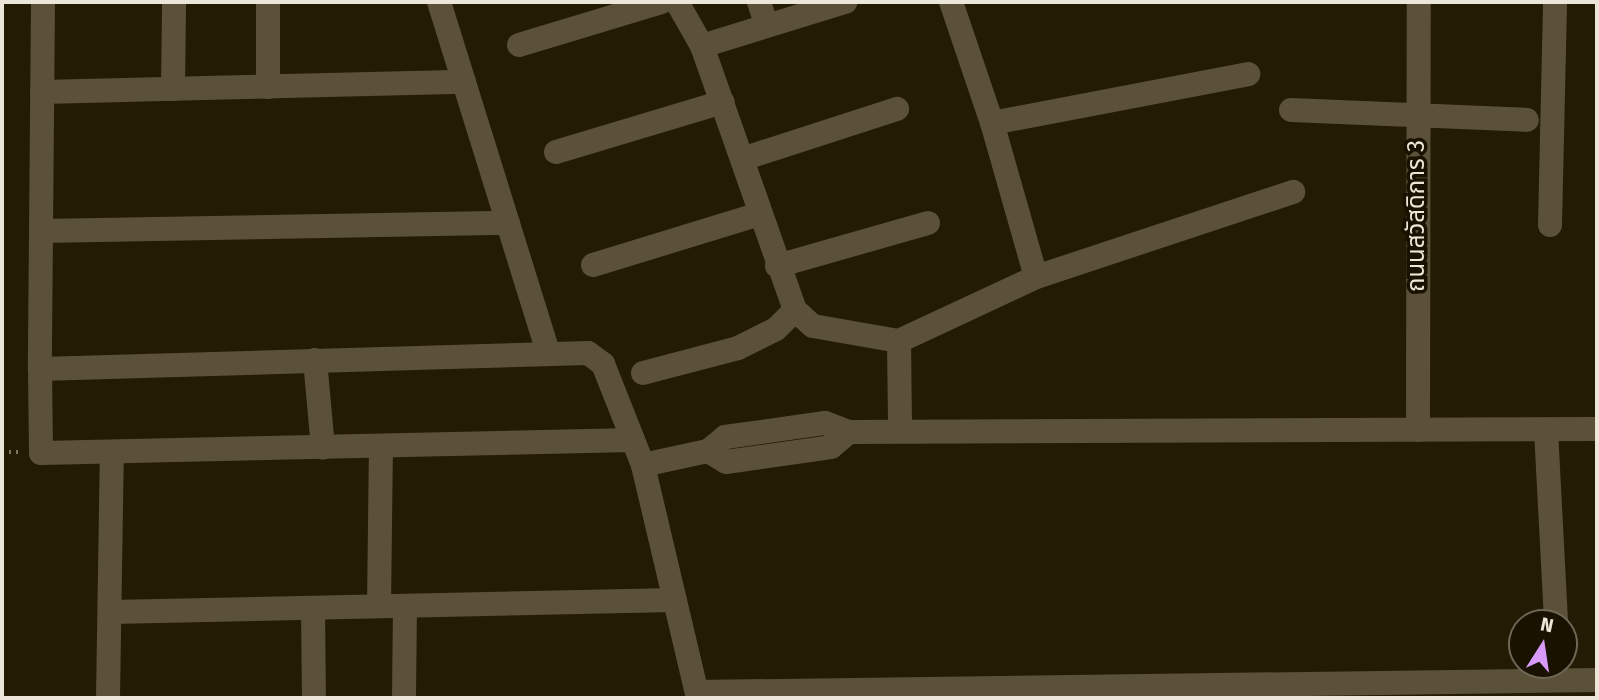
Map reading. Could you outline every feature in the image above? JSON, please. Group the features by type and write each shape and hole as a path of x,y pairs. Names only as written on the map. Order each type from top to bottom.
{"street":[{"path":"43,2 41,453 112,454 633,440"},
{"path":"173,89 174,2"},
{"path":"268,2 268,87"},
{"path":"439,2 548,352"},
{"path":"519,45 662,2"},
{"path":"677,2 702,46 777,266 795,310 813,326 899,341 1036,277 1293,191"},
{"path":"759,2 766,26"},
{"path":"702,46 845,2"},
{"path":"951,2 992,123 1036,277"},
{"name":"ถนนสวัสดิการ 3","path":"1418,430 1419,2"},
{"path":"1550,225 1555,2"},
{"path":"992,123 1248,74"},
{"path":"42,92 464,82"},
{"path":"556,152 723,102"},
{"path":"742,159 897,109"},
{"path":"1292,110 1527,120"},
{"path":"593,265 760,214"},
{"path":"41,231 508,223"},
{"path":"777,266 928,223"},
{"path":"643,373 738,348 776,329 795,310"},
{"path":"899,341 900,429"},
{"path":"40,369 548,352 588,353 603,364 643,465 697,695 871,695 1597,680"},
{"path":"315,360 323,448"},
{"path":"643,465 708,451 726,438 825,423 849,432 900,429 1597,429"},
{"path":"1546,430 1555,609"},
{"path":"379,606 381,447"},
{"path":"108,698 112,454"},
{"path":"110,612 675,600"},
{"path":"404,698 405,606"},
{"path":"313,608 314,698"}]}
